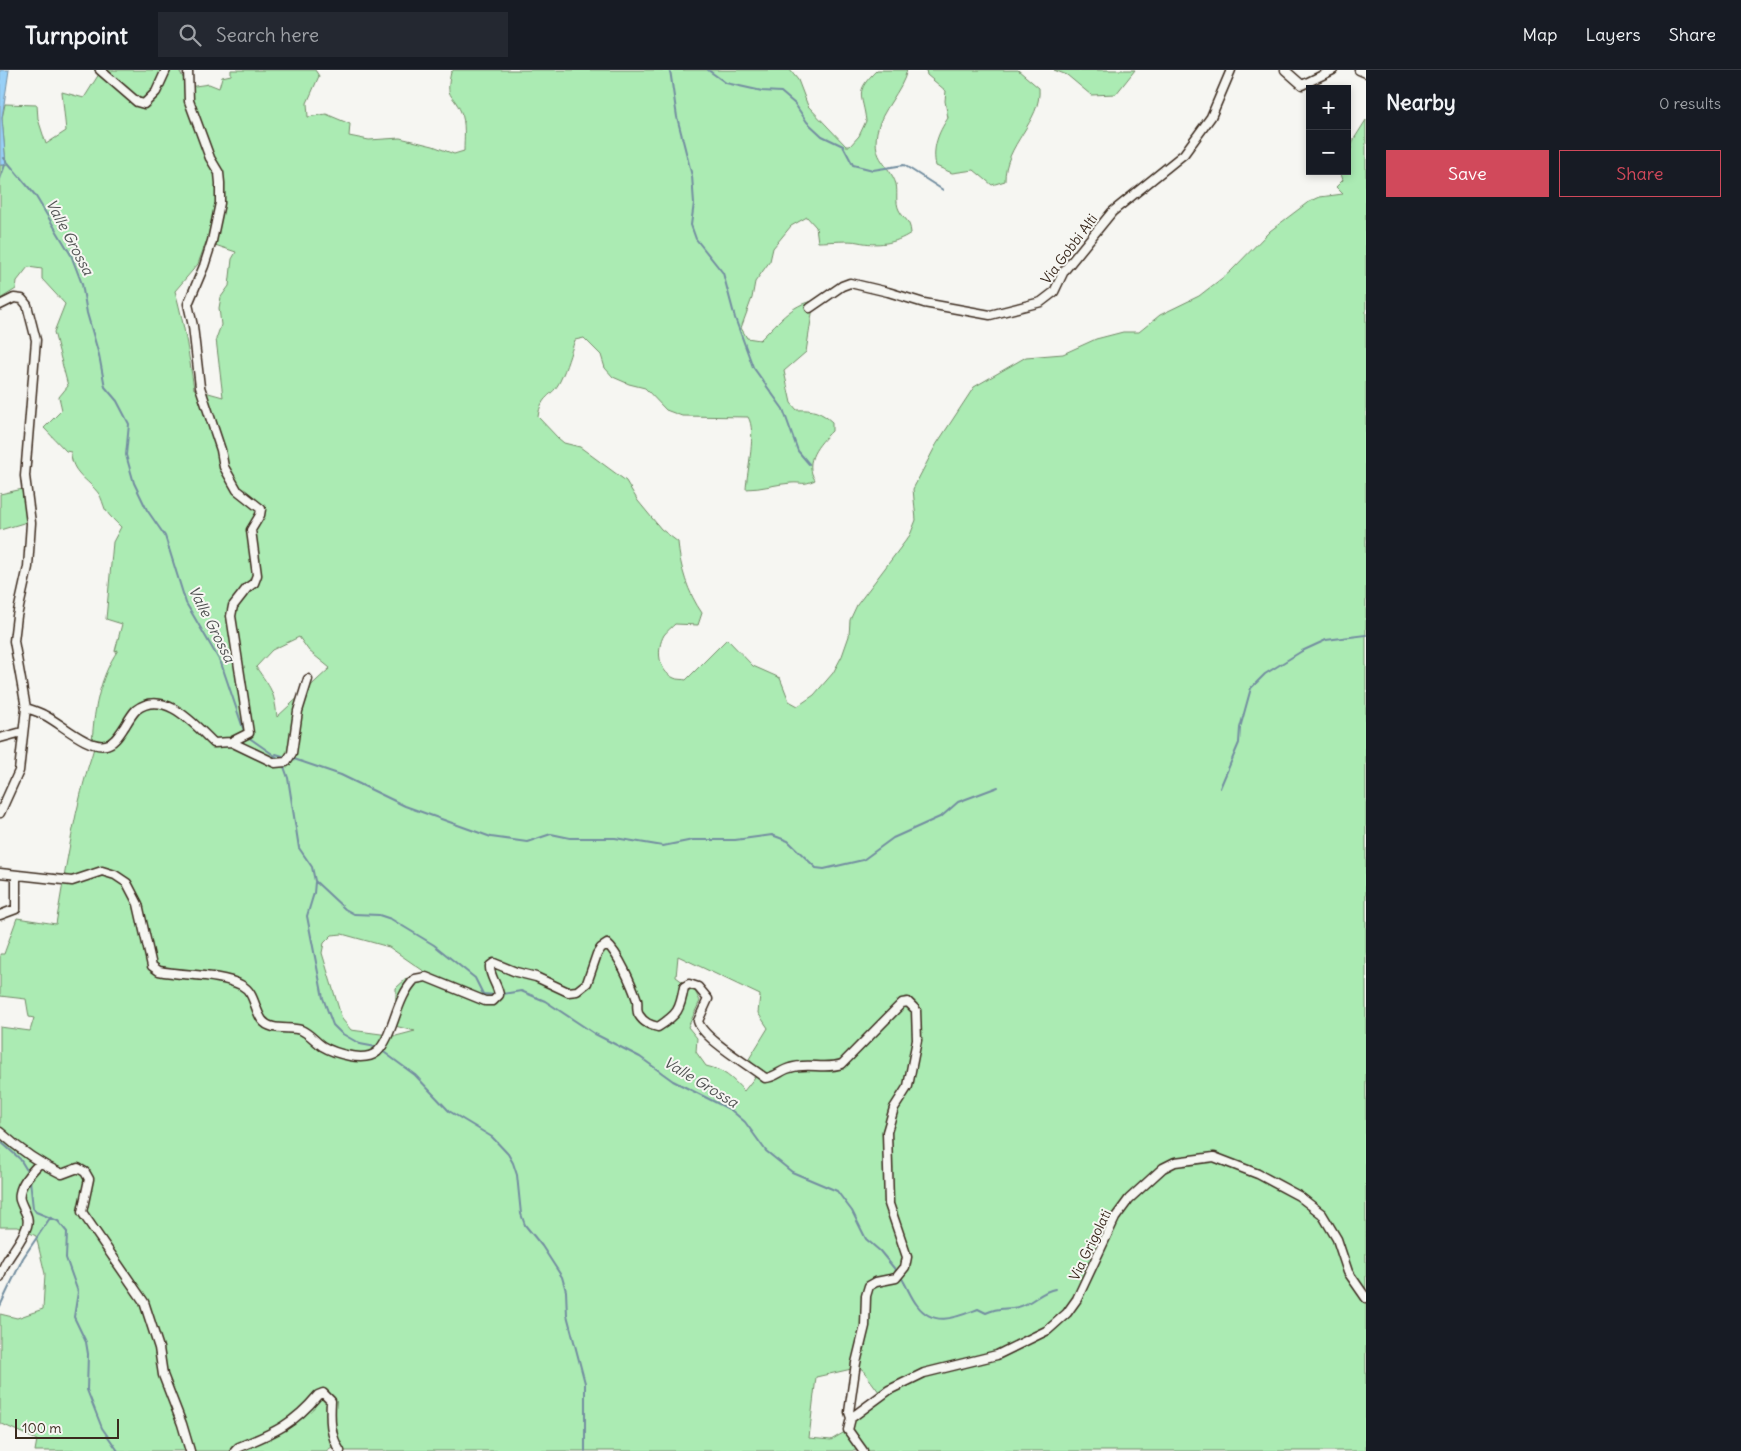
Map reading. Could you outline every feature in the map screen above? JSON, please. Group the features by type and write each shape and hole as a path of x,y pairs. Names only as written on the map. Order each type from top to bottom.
{"street":[{"path":"100,70 137,102 144,104 156,92 166,70"},
{"path":"26,708 45,715 94,744 106,745 114,740 136,710 154,704 167,704 194,724 214,743 231,742 249,732 231,616 233,606 247,588 254,583 257,575 252,530 261,509 237,490 224,467 221,450 200,387 193,326 188,304 212,241 220,203 220,183 219,173 210,158 189,101 188,70"},
{"name":"Via Gobbi Alti","path":"810,308 842,286 850,283 924,303 990,315 1041,302 1054,292 1064,271 1112,212 1184,154 1211,117 1231,70"},
{"path":"1284,70 1302,85 1333,70"},
{"path":"1359,70 1366,73"},
{"path":"0,305 14,298 22,299 27,305 36,340 25,476 31,524 28,567 17,616 14,641 26,708 19,771 0,813"},
{"path":"231,742 275,763 286,762 292,753 298,711 308,679"},
{"path":"0,738 22,732"},
{"path":"0,873 72,881 102,871 115,875 127,884 138,904 152,966 159,971 227,980 243,986 252,995 262,1020 269,1026 297,1029 309,1034 321,1045 334,1052 353,1056 369,1056 376,1052 385,1039 400,1001 415,979 426,977 486,1001 493,1001 499,995 498,987 490,972 490,966 494,963 516,972 536,977 568,992 577,991 587,983 597,954 607,944 615,954 633,990 638,1014 648,1025 658,1027 666,1022 680,1008 684,987 689,984 698,987 708,999 698,1022 700,1028 765,1078 771,1078 791,1067 834,1067 842,1064 902,1003 908,1002 916,1010 917,1040 908,1086 894,1108 886,1132 889,1204 907,1258 904,1271 896,1278 876,1282 869,1286 866,1296 865,1326 856,1363 850,1412 851,1418 848,1430 862,1451"},
{"path":"0,915 16,909 16,875"},
{"path":"0,1132 21,1152 39,1164 62,1174 78,1168 85,1172 89,1179 82,1212 144,1302 159,1348 163,1376 190,1451"},
{"name":"Via Grigolati","path":"851,1418 889,1390 924,1374 997,1354 1048,1330 1067,1313 1077,1299 1114,1218 1129,1199 1163,1168 1175,1162 1214,1158 1258,1174 1299,1196 1322,1214 1337,1239 1348,1272 1366,1298"},
{"path":"0,1277 3,1265 12,1255 28,1225 28,1217 20,1199 22,1188 39,1164"},
{"path":"235,1451 284,1428 304,1412 318,1395 323,1393 331,1401 330,1416 333,1438 340,1451"}],"green space":[{"path":"94,70 179,70 188,87 209,84 219,88 222,77 231,75 231,70 315,70 319,76 307,103 308,117 326,114 350,124 349,136 369,140 400,138 433,146 454,154 464,151 464,120 458,105 449,91 451,72 454,70 790,70 798,80 808,106 846,146 850,146 859,136 866,121 861,94 865,84 877,70 907,70 901,86 879,124 876,142 879,156 896,184 898,207 908,222 911,233 898,240 879,244 850,241 818,242 816,227 807,217 791,226 773,248 770,261 755,282 752,298 741,328 747,338 760,340 791,311 798,306 814,301 806,352 784,371 791,403 797,410 816,412 832,422 832,431 814,453 811,466 815,480 805,483 746,489 752,441 751,423 748,417 682,416 666,410 645,388 613,377 605,368 601,355 584,338 575,340 560,381 554,391 544,400 539,410 538,417 564,443 580,447 626,481 638,501 661,529 678,542 686,580 702,613 698,625 675,624 664,635 659,653 662,665 669,675 675,679 686,680 727,639 753,666 780,678 789,701 798,706 814,695 833,673 842,656 849,636 850,620 857,605 910,535 916,520 913,489 936,445 974,387 1026,357 1063,354 1096,339 1123,332 1139,332 1160,315 1199,296 1230,272 1270,231 1307,203 1320,197 1343,194 1336,187 1343,180 1341,175 1351,175 1351,149 1354,139 1366,120 1366,1451 340,1451 332,1447 326,1451 35,1451 37,1440 0,1423 0,1314 17,1318 43,1309 45,1274 36,1236 18,1227 0,1227 0,1027 30,1031 34,1018 29,1017 26,999 0,996 0,954 4,954 17,918 56,924 76,813 94,748 92,747 98,697 106,672 118,650 115,651 122,624 106,619 113,542 121,527 105,509 99,494 77,471 71,452 66,451 44,428 62,410 59,397 68,386 54,332 65,304 42,279 42,269 28,267 17,281 16,289 0,299 0,165 6,165 2,118 5,104 37,105 38,119 46,144 66,131 62,92 84,98 99,74","holes":["206,242 236,252 232,259 229,286 221,297 219,308 221,325 216,339 223,397 194,389 184,327 175,291 198,264","299,637 309,651 330,668 277,717 275,701 271,690 256,667 272,650","342,934 389,947 425,972 407,978 396,988 395,1026 415,1031 396,1036 351,1030 342,1019 322,953 324,943 332,935","678,956 760,995 758,1013 768,1028 749,1059 759,1072 744,1091 727,1075 706,1066 696,1052 697,1038 688,1027 700,1001 695,991 676,977","856,1368 862,1369 882,1396 851,1423 850,1429 831,1440 809,1438 816,1377"]},
{"path":"926,70 1018,70 1039,88 1035,111 1010,156 1006,168 1005,181 992,185 974,170 952,173 936,166 935,153 937,141 941,129 948,118 945,101 946,91 927,75"},
{"path":"1054,70 1135,70 1116,94 1091,95 1067,75"},
{"path":"23,489 27,522 0,530 0,494"}],"water":[{"path":"0,70 9,70 2,118 6,165 0,165"}],"waterway":[{"path":"670,70 677,117 692,176 694,203 691,225 696,239 723,273 735,318 753,367 783,409 798,451 809,464"},
{"path":"708,70 726,83 762,91 781,92 795,104 807,122 822,136 843,146 853,165 873,170 904,165 943,190"},
{"name":"Valle Grossa","path":"4,158 35,195 71,255 82,284 105,387 117,401 129,424 126,455 134,483 147,510 165,536 186,603 221,663 245,734"},
{"path":"0,179 5,165"},
{"path":"1220,788 1239,743 1240,728 1251,688 1265,674 1302,651 1326,640 1366,635"},
{"name":"Valle Grossa","path":"248,737 281,760"},
{"name":"Valle Grossa","path":"276,754 286,757"},
{"path":"294,759 341,775 405,806 491,837 527,842 551,834 570,838 615,838 663,846 693,840 735,840 772,835 788,841 816,868 824,869 863,860 893,838 942,816 958,802 998,787"},
{"name":"Valle Grossa","path":"283,764 288,778 299,848 312,867 315,881 345,909 354,914 379,915 391,919 434,945 475,978 483,994 495,995"},
{"path":"315,882 314,893 307,916 323,998 333,1025 341,1033 360,1044 376,1047"},
{"name":"Valle Grossa","path":"503,994 521,991 545,1001 595,1034 640,1057 673,1081 731,1110 745,1122 766,1151 792,1172 837,1191 852,1211 866,1239 880,1251 898,1273"},
{"path":"381,1050 415,1075 449,1111 492,1137 508,1154 513,1163 517,1175 521,1214 525,1225 542,1246 562,1277 566,1291 567,1315 585,1383 585,1451"},
{"path":"0,1141 20,1159 28,1172"},
{"path":"30,1180 33,1208 36,1212 58,1221 67,1232 66,1258 78,1292 74,1317 86,1342 88,1354 87,1390 102,1428 118,1451"},
{"path":"0,1306 23,1258 50,1218"},
{"name":"Valle Grossa","path":"901,1277 912,1298 924,1312 931,1316 946,1319 978,1309 986,1313 999,1309 1018,1307 1045,1292 1055,1289"}]}
